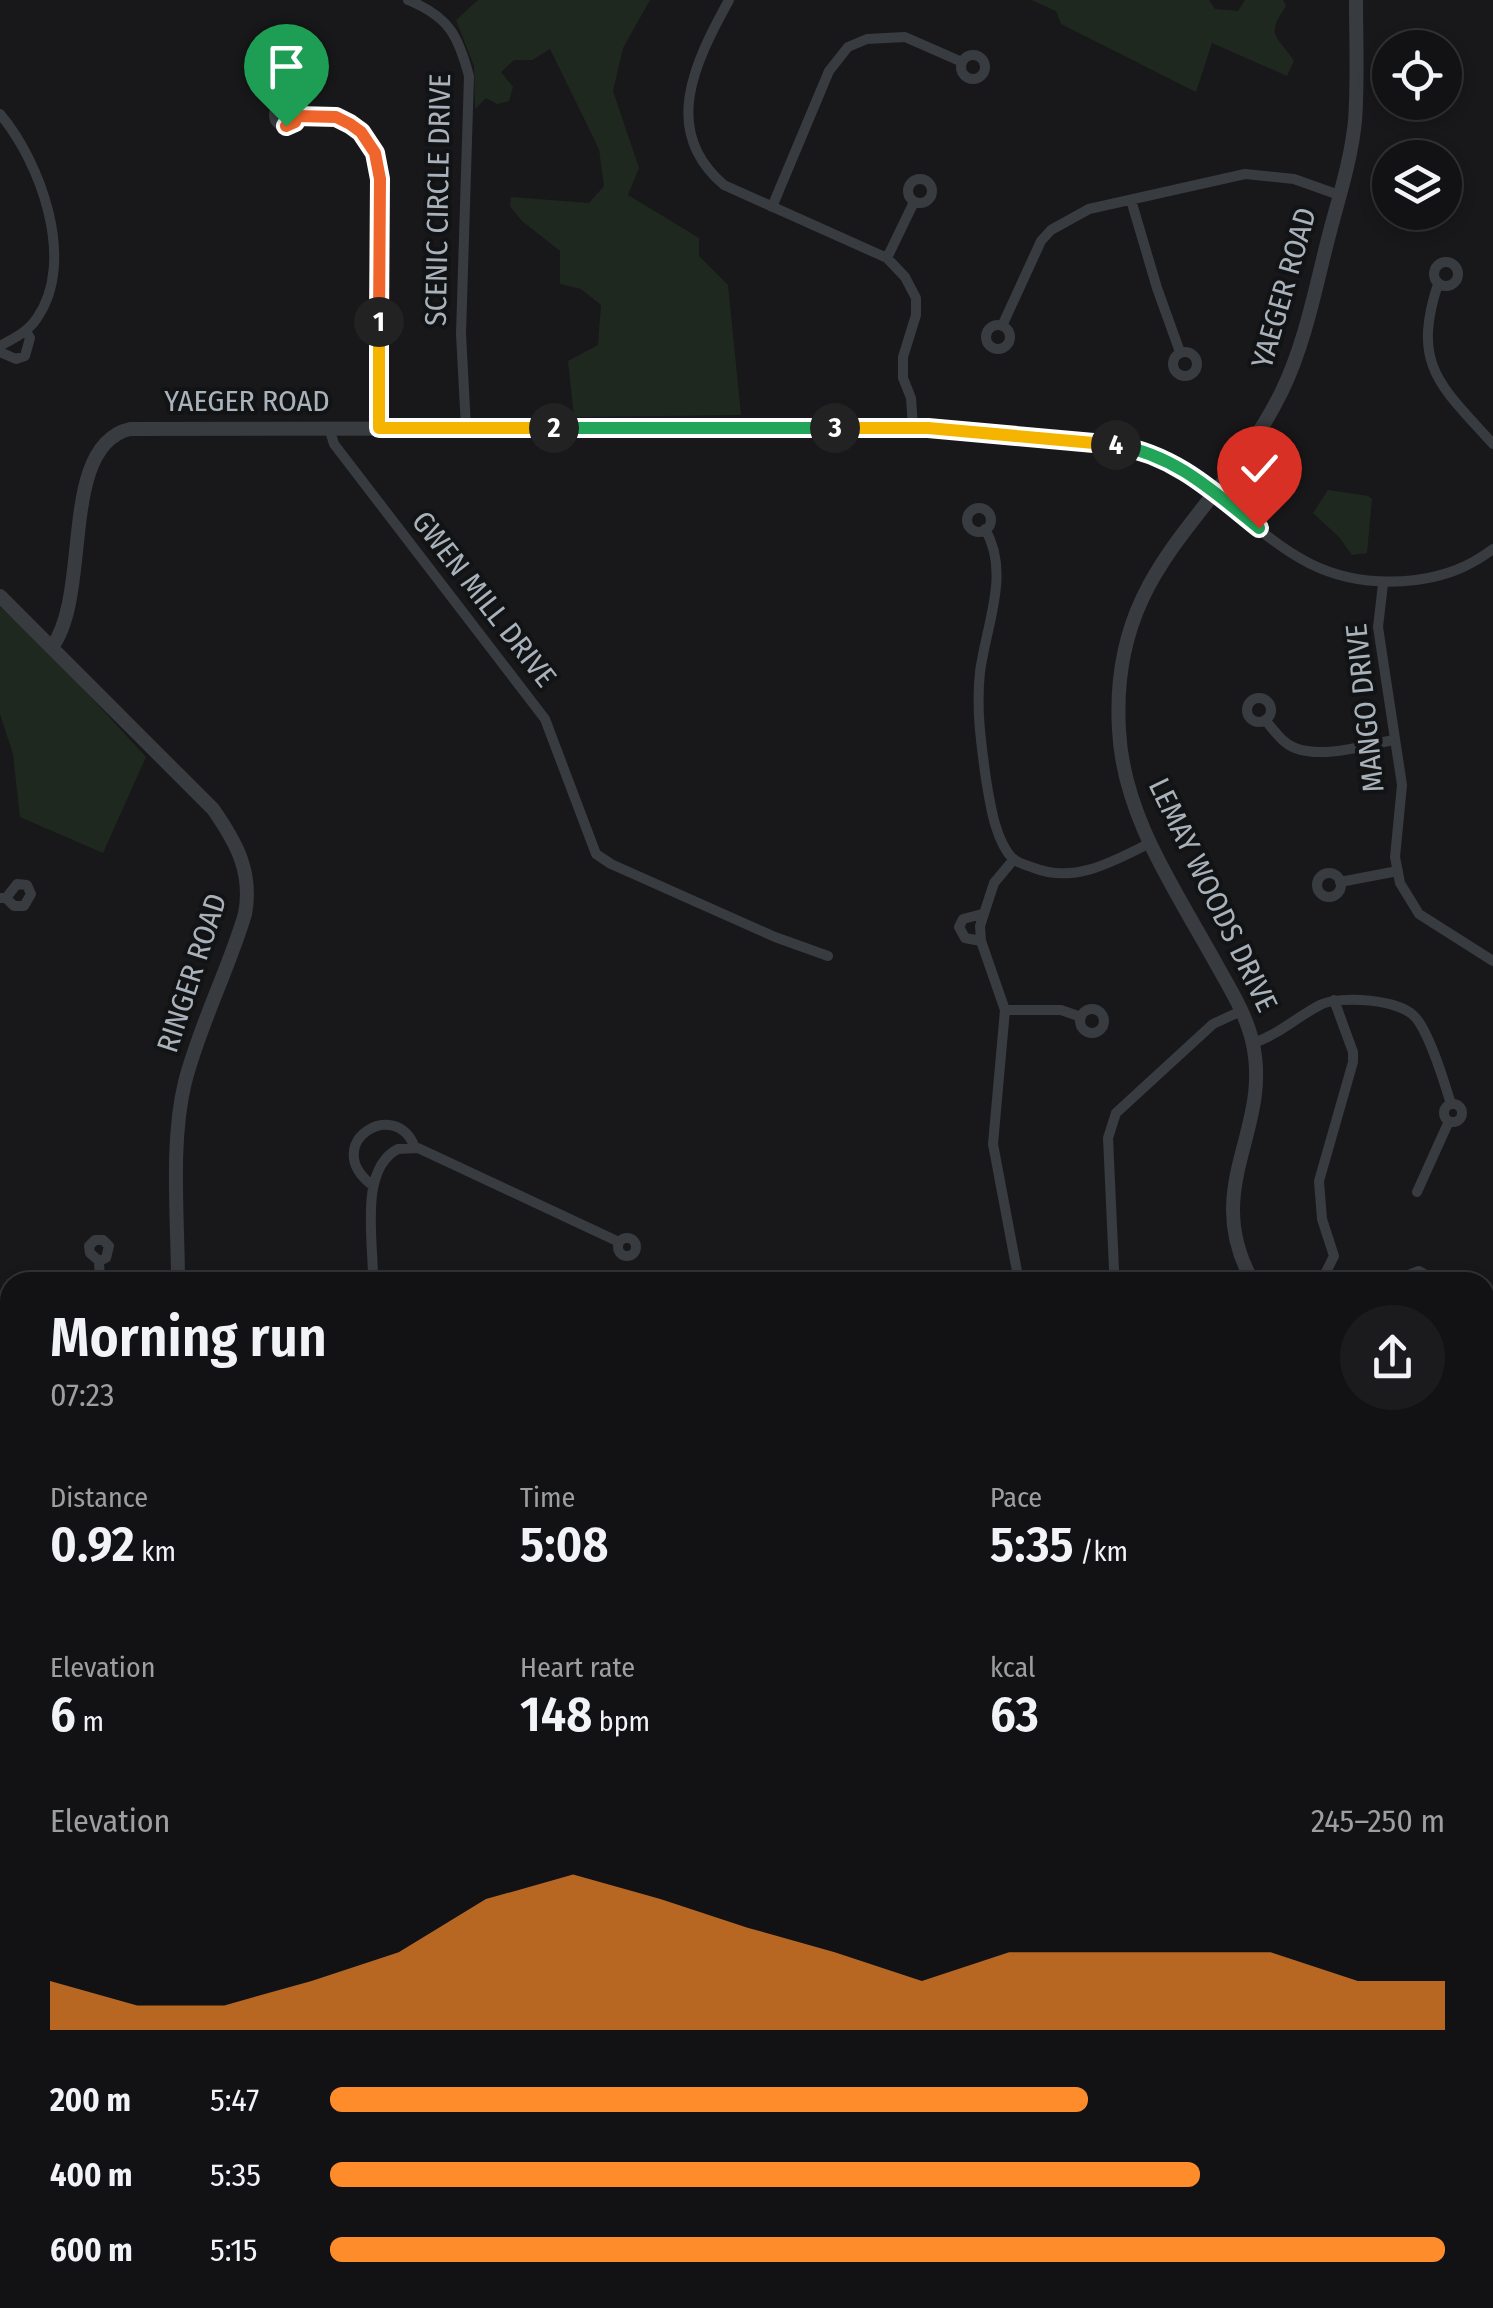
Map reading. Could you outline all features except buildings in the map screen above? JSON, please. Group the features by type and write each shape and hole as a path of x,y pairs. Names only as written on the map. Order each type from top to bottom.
{"street":[{"name":"SCENIC CIRCLE DRIVE","path":"408,0 451,26 469,76 461,334 466,428"},
{"path":"729,0 691,85 688,131 705,169 724,185 887,258 906,277 916,298 916,315 903,357 913,428"},
{"name":"YAEGER ROAD","path":"52,646 68,614 91,465 108,438 144,428 913,428 1128,447 1163,458 1214,491 1262,425 1288,376 1307,320 1354,123 1356,0"},
{"path":"772,207 829,71 848,47 867,39 905,37 962,62"},
{"path":"0,114 14,130 36,171 53,242 54,267 48,298 26,331 0,349 16,359 25,356 30,338 26,331"},
{"path":"297,116 336,117 350,124 365,138 378,166 379,428"},
{"path":"1002,326 1030,260 1051,230 1089,209 1229,177 1265,174 1294,179 1339,195"},
{"path":"1131,200 1180,352"},
{"path":"887,258 914,202"},
{"path":"1438,284 1427,329 1433,370 1441,386 1493,444"},
{"name":"GWEN MILL DRIVE","path":"329,428 334,444 404,539 545,720 596,854 776,937 828,956"},
{"path":"1214,491 1308,562 1335,576 1383,584 1436,577 1463,568 1493,549"},
{"name":"LEMAY WOODS DRIVE","path":"1214,491 1149,582 1124,653 1118,706 1121,754 1132,800 1150,843 1242,1011 1253,1043 1254,1106 1236,1168 1232,1206 1237,1244 1249,1272"},
{"path":"985,530 994,543 998,565 980,670 977,716 992,806 1002,839 1014,859 1052,874 1079,873 1150,843"},
{"name":"MANGO DRIVE","path":"1383,584 1378,627 1402,786 1395,858 1400,883 1419,914 1493,961"},
{"name":"RINGER ROAD","path":"0,596 212,808 246,870 245,914 182,1098 178,1272"},
{"path":"1265,720 1284,742 1308,751 1394,740"},
{"path":"1014,859 994,883 982,914 982,942 1005,1010 993,1144 1017,1272"},
{"path":"1340,882 1398,871"},
{"path":"982,914 964,919 959,927 965,938 982,942"},
{"path":"1253,1043 1334,1000 1372,1001 1416,1017 1451,1104 1460,1106 1462,1115 1456,1122 1449,1121 1417,1192"},
{"path":"1326,1272 1334,1256 1322,1219 1319,1181 1353,1062 1334,1000"},
{"path":"1005,1010 1061,1010 1081,1017"},
{"path":"1114,1269 1108,1138 1116,1112 1213,1024 1242,1011"},
{"path":"372,1184 362,1177 353,1156 354,1146 369,1128 378,1124 402,1129 410,1135 415,1148"},
{"path":"373,1272 372,1184 377,1168 398,1149 415,1148 619,1242"},
{"path":"99,1261 100,1272"}],"shaded area":[{"path":"478,0 650,0 623,48 613,91 639,168 628,195 699,238 699,256 728,285 741,415 574,417 568,361 598,345 601,305 581,289 560,284 560,251 522,221 510,206 511,197 589,203 604,186 599,149 550,49 532,60 514,60 501,72 513,87 509,101 497,104 486,98 475,109 474,66 456,20"},
{"path":"1031,0 1209,0 1215,9 1238,11 1245,0 1283,0 1286,6 1275,30 1294,61 1287,76 1212,43 1196,92 1061,24 1056,11"},
{"path":"1328,490 1372,499 1367,553 1352,555 1313,513"},
{"path":"0,607 43,645 146,757 103,853 20,817 13,754 0,714"}],"route":[{"path":"286,126 295,122 297,116 336,117 361,132 375,153 380,179 379,428 913,428 1107,444 1148,452 1180,466 1259,528"}]}
